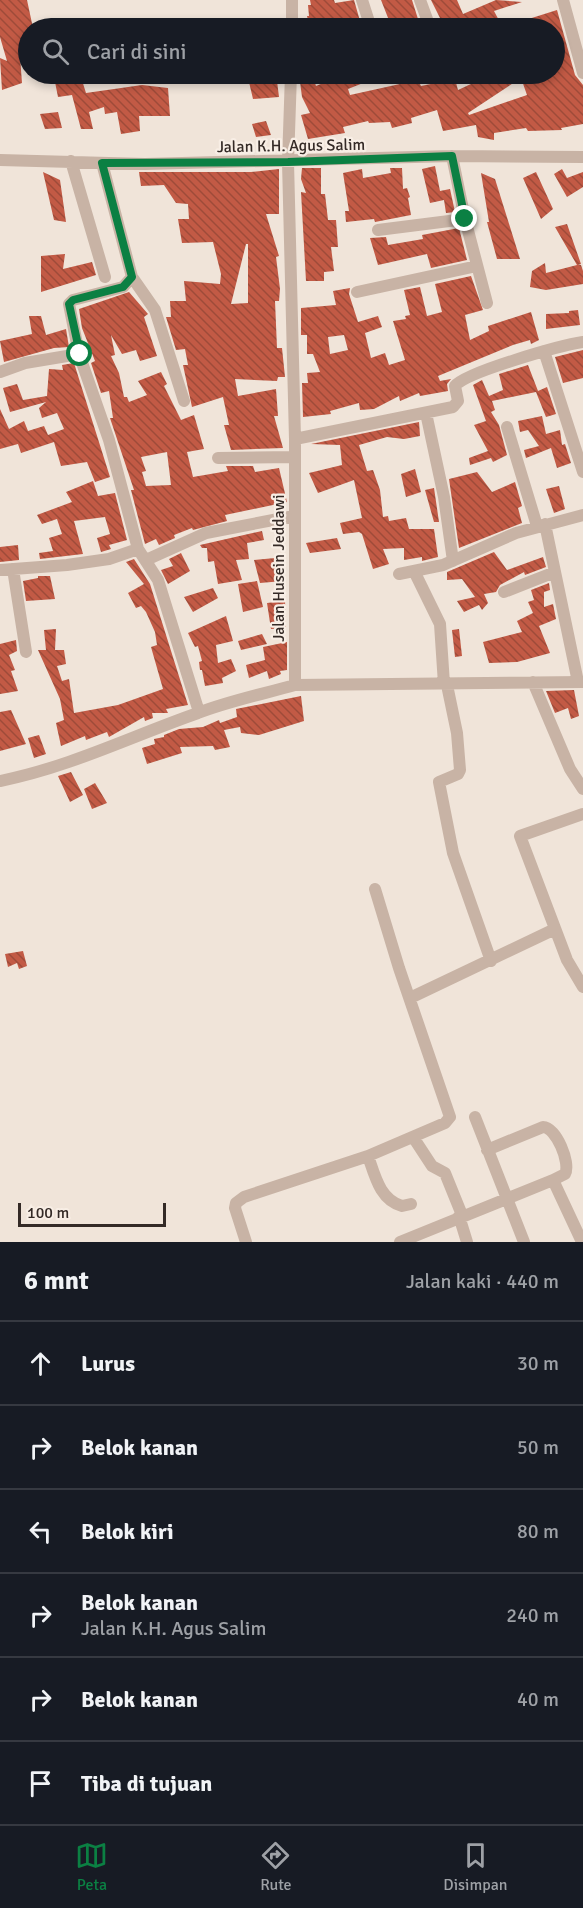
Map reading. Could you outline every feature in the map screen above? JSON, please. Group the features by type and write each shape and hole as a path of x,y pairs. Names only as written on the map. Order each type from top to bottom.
{"street":[{"path":"292,0 292,18"},
{"path":"362,0 368,18"},
{"path":"420,0 427,18"},
{"path":"563,0 583,73"},
{"name":"Jalan Husein Jeddawi","path":"291,84 288,162 295,439 295,685"},
{"path":"452,156 465,219 487,303"},
{"name":"Jalan K.H. Agus Salim","path":"0,160 102,163 288,162 452,156 583,157"},
{"path":"71,161 105,277"},
{"path":"102,163 132,277 155,310 173,375 184,401"},
{"path":"378,230 465,219"},
{"path":"357,292 477,266"},
{"path":"132,277 123,287 73,300 69,304 80,354 109,440 138,549 158,580 199,712"},
{"path":"295,439 456,405 455,386 466,377 544,351 583,342"},
{"path":"544,351 583,472"},
{"path":"0,372 25,363 80,354"},
{"path":"426,413 444,497 453,561"},
{"path":"0,781 42,771 98,753 199,712 295,685 580,682 555,572 507,427"},
{"path":"218,458 294,457"},
{"path":"399,574 453,561 541,525 583,515"},
{"path":"146,560 206,533 294,516"},
{"path":"26,652 6,570 40,570 109,559 138,549"},
{"path":"414,571 440,624 446,685 457,733 460,770 458,774 439,782 453,854 491,961"},
{"path":"504,591 555,572"},
{"path":"533,682 570,769 583,789"},
{"path":"583,814 520,836 567,960 583,987"},
{"path":"246,1242 235,1208 238,1201 368,1156 445,1123 451,1115 375,889"},
{"path":"410,998 555,929"},
{"path":"475,1117 524,1242"},
{"path":"399,1242 565,1174 567,1164 554,1132 549,1128 543,1127 487,1150"},
{"path":"413,1137 432,1166 445,1173 468,1242"},
{"path":"368,1156 382,1191 388,1199 402,1206 411,1203"},
{"path":"553,1180 582,1242"}],"building":[{"path":"0,0 27,0 31,18 18,18 19,84 2,90 0,58 7,61 0,37"},
{"path":"310,0 334,0 335,3 354,0 359,18 308,18 308,5 311,5"},
{"path":"381,0 412,0 418,18 388,18"},
{"path":"431,0 457,0 463,14 496,0 522,2 494,11 498,18 440,18"},
{"path":"557,10 559,18 532,18"},
{"path":"565,39 575,75 583,85 583,124 561,128 562,130 528,131 526,128 494,133 494,140 478,137 476,125 443,131 437,110 411,118 412,123 392,128 390,122 369,123 368,121 343,127 345,133 308,139 301,115 310,113 302,97 300,84 315,84 316,86 361,84 348,89 350,95 400,84 420,84 421,86 456,84 458,90 471,84 512,84 468,113 469,115 527,95 523,84 565,84"},
{"path":"55,84 83,84 86,93 142,85 168,88 170,116 139,116 140,131 121,134 117,112 105,114 104,107 89,112 93,129 81,129 72,95 58,97"},
{"path":"249,84 277,84 279,97 253,99"},
{"path":"58,112 62,128 45,129 40,114"},
{"path":"266,121 271,135 256,137 252,124"},
{"path":"435,166 440,191 450,189 455,212 446,213 444,200 430,203 422,169"},
{"path":"302,168 321,168 321,194 325,194 328,220 336,220 338,247 331,247 334,271 324,272 324,281 306,281 301,192 306,193 301,179"},
{"path":"390,168 402,168 403,189 407,188 410,197 408,198 411,215 375,222 374,219 346,222 345,211 349,211 343,173 362,169 363,178 391,173"},
{"path":"279,169 279,214 266,214 279,256 276,257 280,289 279,301 275,301 277,348 282,348 285,377 278,377 277,381 235,379 238,396 276,389 278,416 274,416 283,448 231,450 224,425 229,425 223,397 192,407 183,365 188,365 185,349 176,350 166,317 171,317 170,301 186,301 184,281 220,284 221,274 213,242 182,243 178,219 189,219 188,204 176,203 164,185 141,186 139,172 251,172","holes":["246,244 248,244 248,303 231,304"]},
{"path":"562,169 567,178 583,172 583,187 567,197 554,174"},
{"path":"43,172 60,180 66,222 54,220"},
{"path":"536,172 553,209 541,219 523,178"},
{"path":"481,173 495,179 520,259 497,259 487,222 489,222"},
{"path":"567,224 581,264 578,265 581,265 583,271 583,284 546,290 530,287 532,271 545,263 546,273 577,265 555,227"},
{"path":"459,228 467,260 431,268 427,254 378,265 370,238 386,237 388,245 423,239 422,235"},
{"path":"65,254 63,269 92,262 96,275 41,292 41,256"},
{"path":"471,276 483,310 465,315 470,340 489,331 488,326 531,312 539,340 531,344 530,340 513,345 438,376 440,381 451,379 447,384 448,391 420,396 419,393 400,401 399,396 374,409 360,410 359,403 330,411 331,414 303,417 302,383 308,383 307,373 320,372 313,354 307,354 307,335 301,335 301,308 336,305 333,291 350,288 349,294 358,322 378,316 382,327 365,333 371,358 385,353 389,365 405,360 393,321 406,319 405,316 410,315 404,290 420,287 427,316 442,312 435,284","holes":["344,335 348,350 330,354 328,337"]},
{"path":"129,292 148,314 144,317 157,356 140,361 136,350 122,354 111,335 115,355 111,356 119,373 124,397 127,397 129,402 147,395 138,381 161,372 167,384 164,386 181,420 194,415 204,449 187,452 193,477 228,471 226,466 253,466 255,472 279,468 287,502 225,515 227,521 193,530 192,528 174,535 175,538 159,545 156,539 145,544 131,490 134,490 110,418 113,418 109,391 101,393 91,363 95,361 82,328 79,309","holes":["167,452 171,485 146,486 142,472 146,471 141,457"]},
{"path":"578,310 580,325 546,329 546,314 569,313 569,311"},
{"path":"29,316 41,316 46,335 66,329 69,347 54,348 4,362 0,341 32,334"},
{"path":"583,350 583,378 563,383 555,357"},
{"path":"74,363 110,477 95,482 87,462 61,466 54,442 21,453 18,444 0,449 0,409 9,429 24,421 28,431 44,426 48,435 64,429 57,413 42,418 39,408 46,402 10,412 3,388 17,384 23,400 47,396 49,369 63,370 62,365"},
{"path":"528,365 538,391 547,387 556,414 546,417 536,392 492,401 495,410 491,412 499,425 507,455 493,462 491,458 470,465 469,458 488,451 474,425 486,421 473,385 482,380 489,396 503,390 499,374"},
{"path":"542,416 546,434 560,430 562,445 565,444 571,463 557,468 551,448 526,458 524,450 539,446 528,430 520,432 518,421"},
{"path":"419,422 420,436 404,439 387,437 359,445 367,471 373,470 380,490 383,517 388,516 389,521 406,518 409,529 434,529 438,557 422,561 422,557 404,560 404,548 383,549 389,564 373,569 362,534 359,532 343,534 340,523 362,518 354,480 318,493 309,473 342,465 340,445 311,444"},
{"path":"415,469 421,492 406,497 401,474"},
{"path":"477,472 492,492 515,482 522,506 518,508 522,523 459,548 449,479"},
{"path":"93,481 98,496 115,493 127,540 109,545 111,549 101,552 97,538 110,534 105,517 74,521 83,554 40,559 39,553 53,551 49,538 62,534 57,519 42,524 37,515 72,502 66,492"},
{"path":"559,486 565,509 554,513 546,489"},
{"path":"434,488 439,522 434,522 425,490"},
{"path":"262,531 264,540 247,543 249,559 236,560 242,580 218,584 214,561 208,562 207,548 202,548 200,545"},
{"path":"337,538 341,549 310,553 306,543"},
{"path":"18,545 19,560 0,562 0,547"},
{"path":"494,552 507,570 543,557 546,567 525,575 524,572 500,585 496,592 484,594 488,603 482,610 479,605 464,612 457,601 475,597 462,579 447,580 447,572"},
{"path":"181,553 190,571 168,584 161,570 173,566 169,559"},
{"path":"275,558 283,581 260,583 254,560"},
{"path":"134,559 150,584 188,705 166,709 168,713 152,713 153,718 145,721 144,717 109,737 107,732 86,740 85,736 61,746 56,723 64,720 60,699 38,650 46,650 44,630 56,629 55,650 64,650 66,664 57,666 62,681 69,679 74,713 118,705 163,689 151,647 157,645 155,632 146,612 141,606 136,608 128,593 144,584 126,562"},
{"path":"38,576 50,576 55,599 26,601 23,581 38,578"},
{"path":"257,581 263,607 243,612 238,584"},
{"path":"549,583 550,590 544,592 544,607 553,604 556,619 539,626 550,653 517,662 489,663 483,642 522,632 517,621 533,613 528,602 534,600 531,590"},
{"path":"213,588 218,598 193,612 184,597"},
{"path":"285,601 286,628 271,629 267,603"},
{"path":"226,616 233,641 216,645 218,663 231,659 236,671 222,678 223,683 205,686 202,670 200,670 199,662 202,661 198,646 195,647 188,633"},
{"path":"459,629 462,656 455,657 452,630"},
{"path":"262,634 267,644 241,650 238,641"},
{"path":"16,640 17,651 9,655 15,670 11,671 18,691 0,694 0,644"},
{"path":"287,642 287,670 280,671 281,674 269,679 267,671 249,678 246,665 265,660 263,647"},
{"path":"574,690 579,716 571,719 568,708 555,713 546,691"},
{"path":"301,696 304,721 259,735 241,733 240,727 224,730 230,747 215,750 213,746 180,747 182,753 147,764 142,748 155,744 154,739 164,737 179,729 203,727 219,720 220,723 237,717 236,709"},
{"path":"11,710 26,744 0,751 0,712"},
{"path":"39,735 46,754 34,758 28,738"},
{"path":"71,772 83,795 70,802 58,776"},
{"path":"95,783 107,803 92,809 84,789"},
{"path":"23,951 27,966 19,969 17,963 8,967 5,954"}],"route":[{"path":"80,354 69,304 73,300 123,287 132,277 102,163 288,162 452,156 465,219"}]}
